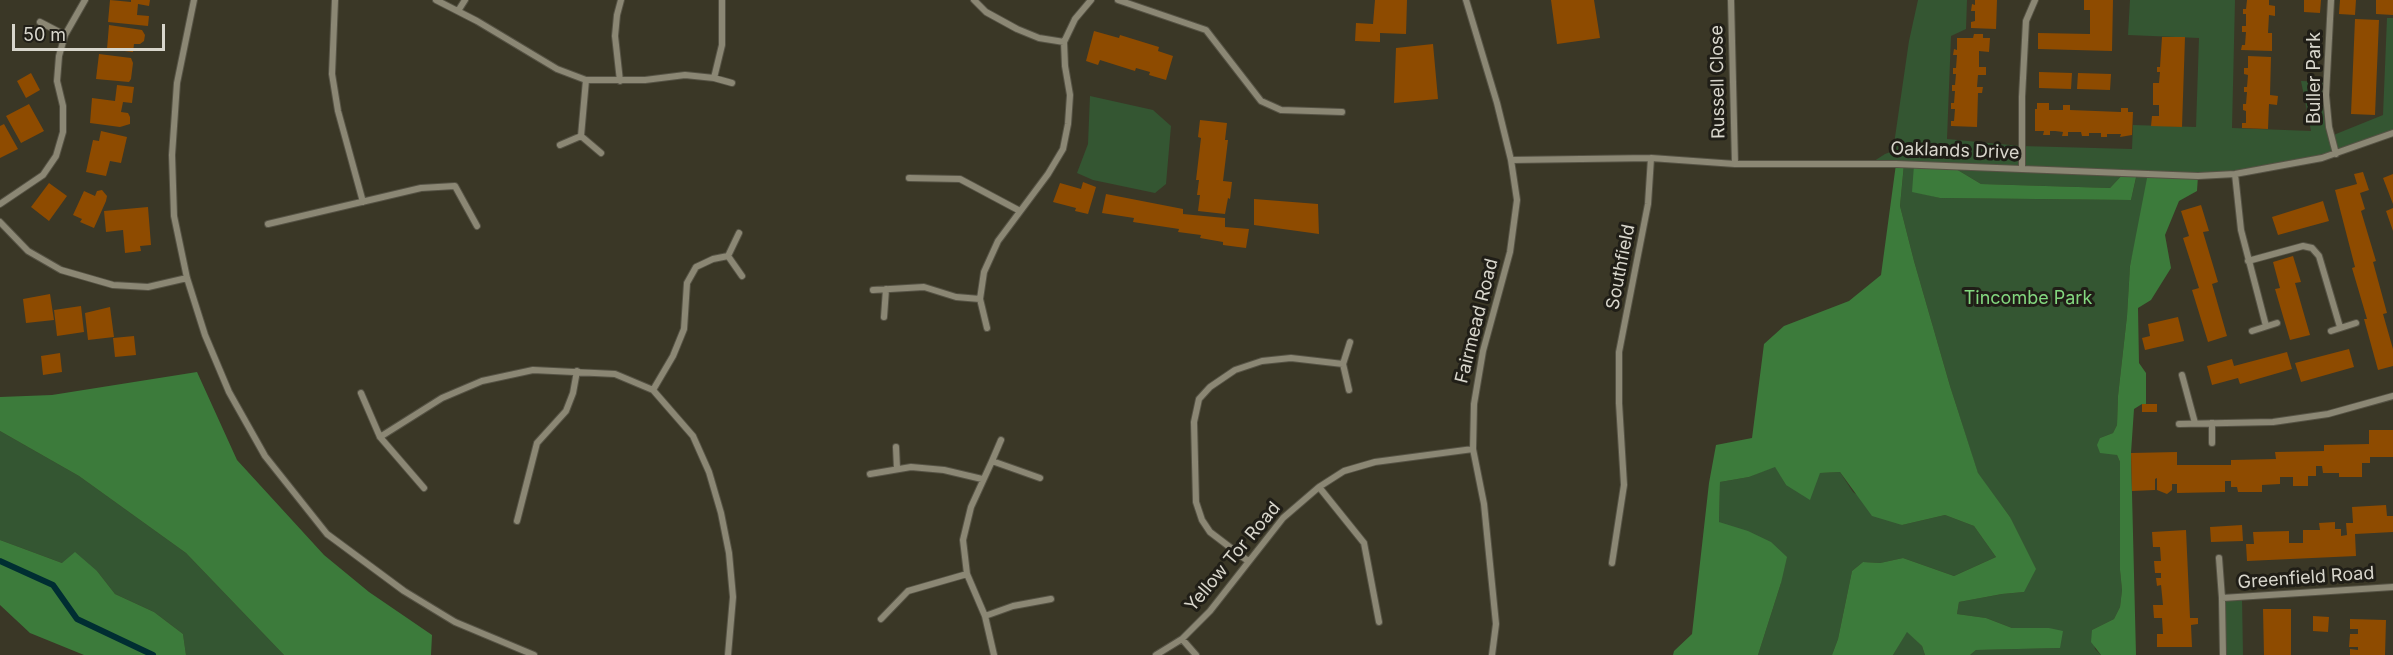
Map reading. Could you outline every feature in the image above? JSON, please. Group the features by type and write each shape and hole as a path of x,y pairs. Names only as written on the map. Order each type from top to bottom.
{"street":[{"path":"0,204 43,175 56,156 63,132 63,106 57,81 59,56 65,35 85,0"},
{"path":"194,0 177,83 172,155 174,216 187,278 205,335 229,392 265,456 327,534 404,591 455,622 534,655"},
{"path":"335,0 332,74 338,111 363,202"},
{"path":"436,0 548,64 585,80 620,81 685,75 714,78 732,83"},
{"path":"458,11 465,0"},
{"path":"620,81 615,36 621,0"},
{"path":"714,78 722,45 722,0"},
{"path":"974,0 986,12 1017,29 1039,38 1064,42"},
{"path":"987,328 980,299 984,272 998,241 1048,174 1063,148 1068,124 1070,95 1064,42 1075,20 1091,0"},
{"path":"1118,0 1206,30 1261,101 1281,110 1342,112"},
{"name":"Fairmead Road","path":"1466,0 1497,103 1517,200 1510,252 1483,351 1475,393 1473,449 1484,504 1496,624 1492,655"},
{"name":"Russell Close","path":"1731,0 1735,164"},
{"path":"2022,168 2022,98 2026,21 2035,0"},
{"name":"Buller Park","path":"2331,0 2326,95 2329,127 2336,154"},
{"path":"40,22 65,35"},
{"path":"581,136 585,80"},
{"name":"Oaklands Drive","path":"1510,160 1652,158 1735,164 1871,163 2198,176 2235,174 2336,154 2393,133"},
{"path":"560,145 581,136"},
{"path":"581,136 600,153"},
{"name":"Southfield","path":"1612,563 1624,484 1619,352 1642,237 1652,158"},
{"path":"2235,174 2241,230 2266,326"},
{"path":"909,178 960,179 1020,211"},
{"path":"267,224 421,188 455,186 477,226"},
{"path":"0,222 28,251 61,270 112,285 148,287 187,278"},
{"path":"728,256 739,233"},
{"path":"2248,261 2303,246 2312,248 2319,256 2340,327"},
{"path":"728,256 742,276"},
{"path":"653,390 673,356 684,329 687,283 696,267 713,259 728,256"},
{"path":"873,290 924,287 956,297 980,299"},
{"path":"884,317 886,289"},
{"path":"2252,331 2277,323"},
{"path":"2331,331 2356,323"},
{"path":"1349,390 1343,364 1350,342"},
{"path":"1248,561 1210,532 1199,511 1194,422 1199,399 1210,387 1235,370 1262,361 1292,358 1343,364"},
{"path":"380,437 442,398 482,381 533,370 615,374 653,390 693,436 709,472 721,513 729,554 733,597 728,655"},
{"path":"517,521 537,443 566,411 573,393 577,371"},
{"path":"2182,375 2195,423"},
{"path":"361,393 380,437 424,488"},
{"path":"2179,424 2273,423 2328,414 2393,396"},
{"path":"2211,423 2212,443"},
{"path":"994,655 985,616 967,574 963,540 971,507 1001,440"},
{"path":"896,447 897,469"},
{"name":"Yellow Tor Road","path":"1156,655 1182,639 1210,611 1283,518 1319,487 1344,471 1375,462 1473,449"},
{"path":"992,461 1040,478"},
{"path":"870,474 911,467 944,470 982,479"},
{"path":"1319,487 1364,543 1379,622"},
{"name":"Greenfield Road","path":"2219,558 2223,655"},
{"path":"881,620 908,591 967,574"},
{"name":"Greenfield Road","path":"2222,598 2393,587"},
{"path":"985,616 1014,606 1051,599"},
{"path":"1182,639 1196,655"}],"green space":[{"name":"Tincombe Park","path":"1918,0 1967,0 1966,29 1951,36 1947,139 2021,146 2132,149 2133,125 2196,127 2199,38 2128,35 2130,0 2235,0 2232,128 2311,131 2301,81 2327,82 2331,136 2383,115 2387,18 2393,18 2393,133 2336,154 2276,167 2198,176 2137,236 2130,266 2117,425 2113,433 2100,438 2117,455 2120,462 2122,590 2120,607 2114,619 2092,630 2095,649 2101,655 1970,655 1976,650 2060,648 2049,628 2012,628 1986,618 1957,614 1959,602 2024,592 2010,517 1978,474 1914,261 1900,206 1904,165 1871,163 1893,151 1909,41","holes":["1951,166 1981,184 2110,188 2125,172 2137,174 2131,200 1940,198 1912,191"]},
{"path":"1090,96 1153,110 1171,126 1166,184 1155,193 1093,180 1077,173 1088,144"},
{"path":"1896,164 1904,164 1900,206 1950,386 1978,473 2010,517 2036,569 2024,592 1959,602 1957,614 1986,618 2012,628 2049,628 2063,631 2060,648 1976,650 1970,655 1925,655 1922,646 1907,632 1893,655 1832,655 1838,639 1852,571 1863,562 1880,563 1903,558 1954,576 1996,557 1974,526 1945,515 1902,525 1872,516 1840,472 1820,473 1810,500 1786,485 1775,467 1749,477 1720,482 1719,522 1748,531 1771,542 1787,557 1758,655 1673,655 1674,651 1692,634 1709,483 1716,445 1752,438 1764,344 1784,326 1849,301 1881,275"},
{"path":"1914,165 1951,166 1981,184 2110,188 2125,172 2137,173 2131,200 1940,198 1912,192"},
{"path":"2148,173 2198,176 2197,191 2179,201 2165,235 2171,268 2151,300 2138,308 2139,363 2146,373 2146,404 2134,409 2131,453 2136,655 2101,655 2091,642 2092,630 2114,619 2120,607 2122,590 2120,462 2117,455 2100,453 2097,445 2100,438 2113,433 2117,425 2130,266"},
{"path":"197,372 237,460 324,555 369,592 432,635 431,655 284,655 186,553 79,476 0,431 0,397 52,395"},
{"path":"0,431 79,476 186,553 284,655 186,655 183,634 154,612 115,594 97,571 62,563 0,540"},
{"path":"1775,466 1786,485 1820,473 1840,472 1853,492 1902,525 1945,515 1974,526 1996,557 1954,576 1903,558 1880,563 1863,562 1852,571 1838,639 1832,655 1758,655 1781,583 1719,522 1720,482 1749,477"},
{"path":"0,540 62,563 75,552 97,571 115,594 154,612 183,634 186,655 84,655 30,633 0,605"},
{"path":"2242,597 2243,655 2223,655 2222,598"},
{"path":"1907,631 1922,646 1925,655 1893,655"}],"building":[{"path":"110,0 131,2 131,0 150,0 149,6 138,4 137,15 149,16 148,26 108,22"},
{"path":"1375,0 1407,0 1406,34 1380,33 1380,42 1355,41 1356,23 1373,24"},
{"path":"1551,0 1594,0 1600,38 1557,44"},
{"path":"1975,0 1997,0 1996,29 1971,28 1971,22 1975,21 1975,11 1971,11"},
{"path":"2084,0 2113,0 2112,51 2038,49 2038,33 2090,34 2090,10 2084,10"},
{"path":"2247,0 2269,0 2269,5 2275,6 2275,16 2269,15 2268,33 2272,33 2272,51 2241,50 2242,45 2245,45 2246,32 2242,32 2242,26 2246,26 2246,14 2243,14 2243,9 2246,9"},
{"path":"2304,0 2321,0 2320,13 2304,12"},
{"path":"2340,0 2356,0 2355,15 2339,14"},
{"path":"2376,0 2393,0 2393,15 2376,14"},
{"path":"2355,19 2379,20 2375,115 2351,114"},
{"path":"109,25 142,30 145,35 144,41 134,44 133,52 107,49"},
{"path":"1094,31 1119,38 1120,35 1159,47 1158,51 1173,56 1166,80 1136,68 1135,71 1100,60 1098,65 1086,61"},
{"path":"1974,34 1983,34 1983,38 1990,38 1989,52 1979,51 1979,67 1986,67 1986,75 1978,75 1977,87 1983,87 1982,93 1978,93 1977,127 1951,126 1955,109 1951,109 1955,91 1952,91 1952,85 1955,85 1956,74 1953,74 1953,68 1956,68 1957,55 1953,55 1954,49 1957,50 1957,38 1973,38"},
{"path":"2162,37 2185,37 2182,127 2151,126 2152,116 2159,116 2159,105 2153,105 2153,83 2159,83 2160,72 2157,72 2157,67 2160,67"},
{"path":"1433,44 1438,99 1394,103 1396,48"},
{"path":"99,54 131,58 133,63 129,82 96,79"},
{"path":"2248,56 2271,57 2270,95 2278,96 2277,105 2269,104 2268,129 2242,128 2242,123 2246,123 2246,111 2243,110 2243,104 2246,104 2247,92 2244,92 2244,87 2247,87 2248,75 2244,74 2244,68 2248,68"},
{"path":"2039,72 2072,73 2071,89 2039,88"},
{"path":"31,73 40,90 26,98 17,81"},
{"path":"2078,73 2111,74 2110,90 2077,89"},
{"path":"117,85 134,87 132,103 123,102 121,112 128,113 130,124 120,127 90,123 92,98 115,101"},
{"path":"2037,103 2049,103 2049,110 2063,110 2063,105 2070,105 2070,110 2121,112 2121,108 2128,108 2128,112 2133,112 2132,135 2120,137 2121,134 2107,134 2107,137 2101,137 2101,133 2089,133 2089,136 2082,136 2081,132 2068,132 2068,136 2062,136 2063,132 2050,131 2050,135 2043,135 2044,131 2035,131"},
{"path":"29,104 44,131 21,143 6,116"},
{"path":"1200,120 1227,123 1225,140 1228,140 1223,181 1232,182 1225,214 1198,211 1200,195 1197,195 1199,180 1196,180 1201,138 1198,137"},
{"path":"4,124 18,149 0,158 0,126"},
{"path":"101,131 127,137 121,163 110,161 106,176 86,172 93,140 99,141"},
{"path":"2363,172 2369,190 2360,193 2365,209 2361,211 2376,261 2373,262 2387,313 2383,314 2393,349 2393,366 2378,370 2335,190 2357,184 2354,174"},
{"path":"2393,174 2393,204 2383,178"},
{"path":"1083,182 1096,187 1088,214 1053,202 1060,183 1081,189"},
{"path":"49,183 67,196 49,221 31,207"},
{"path":"102,190 107,196 106,201 94,228 80,222 82,219 73,215 84,191 95,196 97,191"},
{"path":"1106,194 1183,209 1183,214 1225,218 1225,227 1249,229 1246,248 1223,245 1223,242 1200,238 1201,235 1178,232 1179,229 1133,222 1134,218 1102,213"},
{"path":"1254,199 1318,204 1319,234 1254,225"},
{"path":"2323,201 2329,221 2278,235 2272,217"},
{"path":"2201,205 2209,231 2203,232 2218,282 2212,284 2227,336 2208,342 2192,290 2199,288 2183,238 2189,236 2181,211"},
{"path":"148,207 151,245 140,246 141,251 125,253 123,230 106,232 104,211"},
{"path":"2393,208 2393,231 2386,211"},
{"path":"2293,256 2301,282 2295,283 2310,335 2290,340 2275,289 2280,288 2273,262"},
{"path":"50,294 54,320 26,323 23,299"},
{"path":"81,306 84,332 57,336 54,310"},
{"path":"110,307 114,337 88,340 85,313"},
{"path":"2178,317 2184,341 2145,350 2142,338 2150,336 2148,324"},
{"path":"134,336 136,355 115,357 113,338"},
{"path":"2349,349 2354,367 2301,382 2295,363"},
{"path":"2287,352 2292,369 2240,384 2238,378 2212,385 2207,366 2232,359 2234,366"},
{"path":"60,353 62,372 43,375 41,356"},
{"path":"2142,404 2157,404 2157,412 2142,412"},
{"path":"2369,430 2393,430 2393,457 2370,457 2370,463 2362,463 2362,477 2339,477 2339,473 2323,473 2322,466 2316,466 2316,476 2308,476 2308,486 2293,486 2293,477 2280,477 2280,484 2262,485 2262,492 2238,492 2237,487 2231,487 2231,481 2225,481 2225,492 2177,493 2177,484 2172,484 2172,490 2167,494 2157,490 2157,478 2155,479 2155,490 2132,491 2131,453 2177,452 2177,465 2231,465 2231,460 2276,459 2275,452 2324,451 2324,445 2369,444"},
{"path":"2386,505 2387,516 2393,516 2393,532 2355,534 2356,556 2247,561 2246,544 2254,544 2253,532 2289,531 2289,543 2303,543 2303,530 2320,530 2319,523 2335,522 2335,529 2341,529 2341,536 2347,535 2346,523 2353,523 2352,507"},
{"path":"2242,525 2243,541 2211,542 2210,527"},
{"path":"2186,530 2190,618 2198,618 2198,624 2191,625 2192,647 2157,647 2157,634 2163,634 2162,618 2154,618 2153,605 2163,605 2161,585 2157,586 2156,578 2161,578 2161,573 2155,573 2154,561 2161,561 2160,547 2153,547 2152,532"},
{"path":"2263,609 2291,609 2291,655 2264,655"},
{"path":"2313,616 2329,617 2328,632 2313,631"},
{"path":"2350,619 2386,620 2385,655 2350,655 2350,649 2358,650 2358,647 2349,647 2350,634 2358,634 2358,629 2350,629"}],"waterway":[{"path":"0,561 53,585 77,619 153,655"}]}
